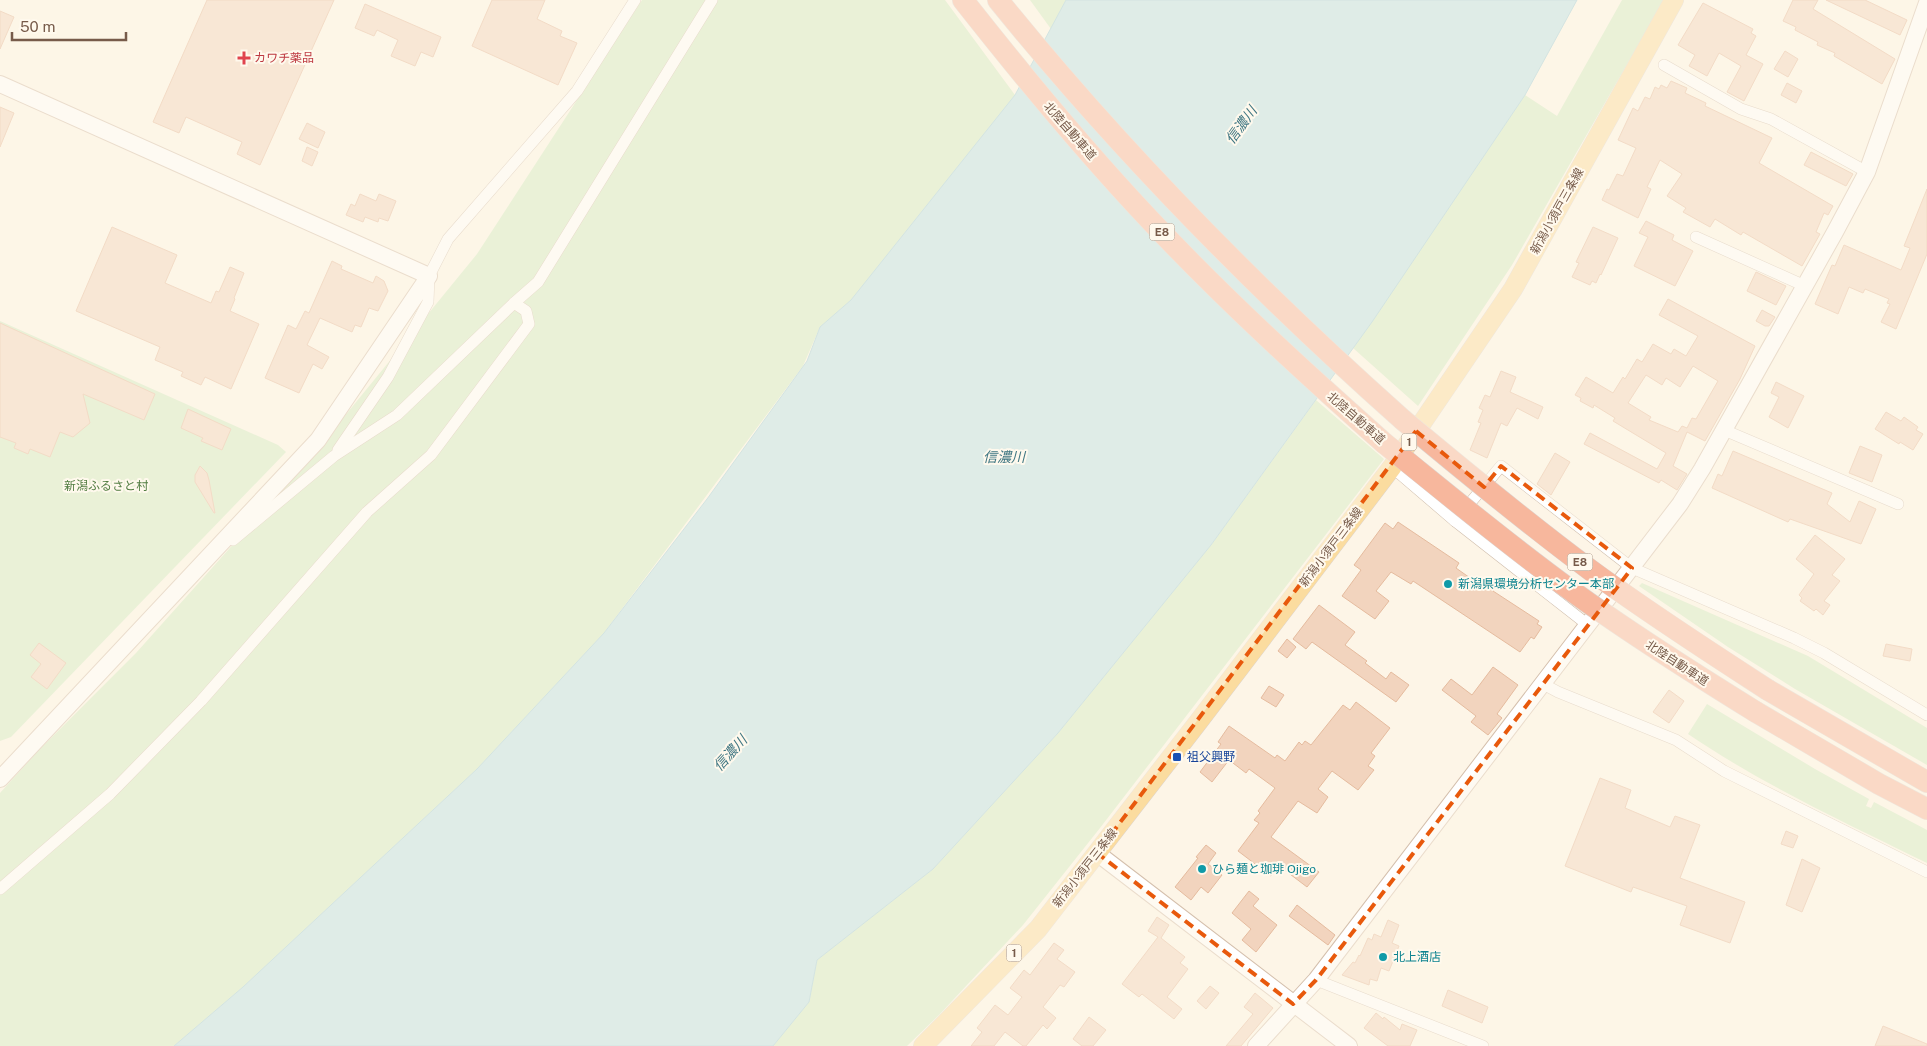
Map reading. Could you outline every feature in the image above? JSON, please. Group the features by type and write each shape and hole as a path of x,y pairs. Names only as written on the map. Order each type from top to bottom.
{"highway":[{"name":"北陸自動車道","path":"963,0 1023,76 1148,218 1223,295 1304,372 1384,443 1465,509 1572,591 1662,654 1879,784 1927,809"},
{"name":"E8","path":"998,0 1041,53 1166,192 1322,348 1403,420 1499,500 1682,634 1768,690 1927,782"}],"main road":[{"name":"新潟小須戸三条線","path":"923,1046 1038,929 1392,467 1513,289 1674,0"}],"street":[{"path":"0,779 318,440 429,276 448,239 577,90 635,0"},
{"path":"205,560 244,531 334,456 397,415 538,282 712,0"},
{"path":"1256,1046 1316,980 1680,504 1805,286 1866,172 1927,3"},
{"path":"1664,65 1741,109 1771,119 1866,172"},
{"path":"0,84 429,276"},
{"path":"1696,237 1805,286"},
{"path":"334,456 388,377 428,302 429,276"},
{"path":"0,889 110,794 201,701 367,512 431,455 529,324 526,311 514,303"},
{"path":"1724,430 1898,504"},
{"path":"1456,521 1502,466 1632,568 1794,638 1824,653 1927,715"},
{"path":"1392,467 1456,521 1588,625"},
{"path":"1543,684 1558,692 1676,740 1724,771 1927,872"},
{"path":"1097,852 1349,1046"},
{"path":"1316,980 1483,1046"}],"highlighted area":[{"path":"1416,431 1484,487 1501,466 1632,568 1316,980 1293,1004 1097,853"}],"green space":[{"path":"642,0 945,0 1015,95 851,300 820,327 803,366 604,633 477,769 243,987 174,1046 0,1046 0,793 38,751 136,653 312,456 477,254"},
{"path":"1030,0 1066,0 1051,29"},
{"path":"1622,0 1664,0 1512,265 1418,406 1353,348 1525,95 1557,116"},
{"name":"新潟ふるさと村","path":"0,321 278,445 286,452 11,737 0,741"},
{"path":"1316,400 1384,459 1023,925 939,1015 907,1046 773,1046 809,1002 817,960 933,869 1058,733 1211,545"},
{"path":"1642,583 1808,656 1927,728 1927,765 1795,689 1728,647 1639,586"},
{"path":"1707,704 1869,799 1866,806 1871,808 1874,802 1927,830 1927,863 1775,787 1716,753 1688,734"}],"water":[{"name":"信濃川","path":"1066,0 1577,0 1525,95 1372,322 1211,545 1058,733 933,869 817,960 809,1002 773,1046 174,1046 243,987 477,769 604,633 707,499 807,361 820,327 851,300 1015,95"}],"building":[{"name":"カワチ薬品","path":"207,0 334,0 260,165 237,154 242,142 186,117 179,133 153,122"},
{"path":"492,0 545,0 537,19 562,31 560,36 577,43 558,85 472,46"},
{"path":"1793,0 1818,0 1813,9 1895,59 1882,84 1834,56 1835,53 1817,45 1818,42 1795,30 1796,27 1783,21"},
{"path":"1826,0 1865,0 1907,20 1900,35"},
{"path":"1703,3 1753,29 1751,33 1756,36 1746,55 1763,64 1744,101 1727,92 1741,66 1719,53 1707,76 1689,66 1695,55 1678,45"},
{"path":"365,4 441,37 433,57 421,52 415,66 391,56 398,40 377,30 374,36 355,28"},
{"path":"0,11 14,17 0,49"},
{"path":"1785,51 1798,59 1788,77 1774,69"},
{"path":"1671,81 1687,88 1685,93 1706,103 1705,106 1772,138 1759,163 1833,206 1828,215 1824,213 1816,232 1820,234 1802,266 1743,232 1741,235 1715,219 1710,227 1683,212 1686,208 1667,196 1682,174 1660,160 1647,187 1651,189 1638,218 1602,200 1617,174 1623,176 1636,148 1618,140 1633,108 1638,111 1645,97 1650,99 1655,87 1659,89 1661,85 1667,88"},
{"path":"1787,83 1802,91 1796,103 1781,95"},
{"path":"0,107 14,113 0,147"},
{"path":"307,123 325,132 318,148 299,139"},
{"path":"307,147 318,152 312,166 302,161"},
{"path":"1811,152 1853,174 1846,186 1804,165"},
{"path":"1927,189 1927,254 1896,329 1881,322 1890,304 1887,303 1889,299 1865,289 1863,293 1849,287 1838,314 1815,304 1832,265 1835,266 1844,245 1901,270 1910,248 1904,246"},
{"path":"360,194 376,201 379,194 396,201 388,221 379,218 378,222 365,217 363,222 346,215 351,204 355,206"},
{"path":"1646,221 1674,235 1672,240 1693,251 1675,286 1634,266 1648,237 1639,233"},
{"path":"112,227 177,255 165,283 211,303 216,291 219,292 230,267 244,273 230,311 259,324 231,389 205,377 201,385 181,376 183,372 155,360 160,347 76,311"},
{"path":"1593,227 1618,238 1601,275 1596,283 1592,281 1590,285 1572,277 1579,263 1576,262"},
{"path":"332,261 342,266 341,269 373,283 376,276 384,281 388,291 378,311 369,308 361,327 355,325 352,332 320,318 307,345 329,357 322,369 313,364 299,393 265,378 288,325 296,329 305,311 309,313"},
{"path":"1756,272 1786,286 1776,305 1747,291"},
{"path":"1668,299 1755,346 1740,379 1705,441 1687,432 1673,466 1687,474 1677,490 1661,480 1659,483 1584,444 1590,433 1657,469 1666,453 1613,421 1615,418 1594,405 1593,408 1580,401 1581,398 1575,395 1586,377 1613,393 1623,377 1625,379 1637,359 1642,362 1653,344 1671,354 1674,349 1686,356 1698,336 1659,315","holes":["1693,366 1718,381 1696,419 1692,418 1687,428 1682,426 1678,432 1649,420 1651,417 1628,403 1646,375 1662,385 1666,378 1680,387"]},
{"path":"1762,310 1775,317 1769,326 1756,321"},
{"path":"0,323 155,394 144,420 83,394 90,423 73,437 60,432 50,457 30,449 28,454 14,448 16,443 0,437"},
{"path":"1501,371 1516,377 1510,392 1543,407 1538,419 1517,408 1507,426 1501,423 1487,458 1470,450 1481,423 1478,422 1483,410 1479,408 1485,395 1490,397"},
{"path":"1776,382 1804,396 1788,428 1769,417 1779,397 1771,393"},
{"path":"188,409 231,429 222,450 201,441 203,438 181,428"},
{"path":"1886,412 1901,421 1904,417 1918,427 1916,430 1923,434 1913,450 1900,442 1899,444 1875,429"},
{"path":"1860,446 1882,455 1872,482 1849,473"},
{"path":"1733,451 1832,493 1827,504 1850,522 1859,501 1876,509 1861,544 1790,519 1788,522 1712,488 1718,474 1722,476"},
{"path":"1555,453 1570,462 1551,495 1537,484"},
{"path":"200,466 207,473 215,513 195,482 195,475"},
{"path":"1398,522 1459,563 1456,568 1480,585 1484,580 1494,588 1493,591 1539,621 1537,624 1542,627 1534,639 1531,637 1520,652 1413,581 1411,584 1391,572 1376,591 1389,601 1375,619 1342,596 1361,570 1354,565 1385,523 1393,529"},
{"path":"1815,535 1845,559 1832,575 1840,581 1824,601 1830,605 1823,615 1800,601 1802,598 1799,595 1814,574 1796,559"},
{"path":"1319,605 1355,632 1345,645 1367,661 1365,663 1386,679 1391,672 1409,685 1396,702 1312,642 1306,649 1293,639"},
{"path":"1287,639 1296,647 1287,658 1278,651"},
{"path":"39,643 66,663 47,689 31,677 41,664 30,655"},
{"path":"1886,644 1912,649 1910,661 1883,656"},
{"path":"1493,667 1518,685 1497,714 1502,718 1488,735 1471,722 1476,716 1442,690 1451,679 1472,695"},
{"path":"1269,686 1284,695 1276,707 1261,698"},
{"path":"1669,690 1684,701 1669,723 1653,712"},
{"path":"1356,702 1390,728 1371,753 1375,756 1368,766 1374,770 1358,790 1332,771 1318,789 1328,797 1317,813 1298,801 1271,837 1319,872 1307,887 1278,865 1271,876 1238,851 1259,823 1254,820 1260,813 1258,811 1275,788 1249,769 1246,773 1229,760 1212,782 1200,772 1221,744 1218,742 1229,726 1275,758 1277,755 1285,761 1299,742 1302,745 1305,741 1311,745 1343,705 1350,710"},
{"path":"1600,778 1631,790 1625,808 1670,827 1675,816 1700,825 1680,878 1745,902 1730,943 1680,925 1687,906 1633,887 1631,892 1565,866"},
{"path":"1786,831 1798,836 1793,848 1781,844"},
{"name":"ひら麺と珈琲 Ojigo","path":"1206,845 1216,853 1208,864 1222,875 1208,893 1201,887 1191,900 1175,887"},
{"path":"1802,859 1820,868 1802,912 1786,905"},
{"path":"1249,891 1259,899 1253,906 1277,925 1256,952 1242,940 1251,929 1232,913"},
{"path":"1297,905 1335,935 1328,945 1289,916"},
{"path":"1157,917 1169,925 1161,938 1185,957 1180,963 1188,969 1167,997 1182,1009 1174,1019 1142,994 1139,997 1122,984 1158,937 1148,931"},
{"path":"1388,920 1399,925 1392,943 1399,946 1389,971 1381,968 1377,981 1370,979 1369,985 1342,975 1360,956 1368,938 1372,940 1374,934 1381,937"},
{"path":"1054,943 1064,950 1057,959 1075,972 1064,987 1060,985 1043,1007 1056,1018 1047,1029 1043,1025 1026,1046 1023,1046 1005,1032 994,1046 971,1046 982,1032 977,1028 995,1005 1008,1015 1022,997 1010,988 1024,970 1030,975"},
{"path":"1210,986 1219,993 1206,1009 1197,1001"},
{"path":"1448,990 1488,1007 1482,1023 1442,1006"},
{"path":"1255,993 1273,1008 1241,1046 1226,1046 1253,1014 1244,1007"},
{"path":"1376,1013 1400,1030 1402,1024 1417,1030 1410,1046 1388,1046 1364,1028"},
{"path":"1089,1017 1106,1030 1093,1046 1082,1046 1073,1039"},
{"path":"1883,1026 1927,1044 1927,1046 1875,1046"}],"place":[{"name":"カワチ薬品","path":"244,58"},
{"name":"新潟県環境分析センター本部","path":"1448,584"},
{"name":"祖父興野","path":"1177,757"},
{"name":"ひら麺と珈琲 Ojigo","path":"1202,869"},
{"name":"北上酒店","path":"1383,957"}]}
